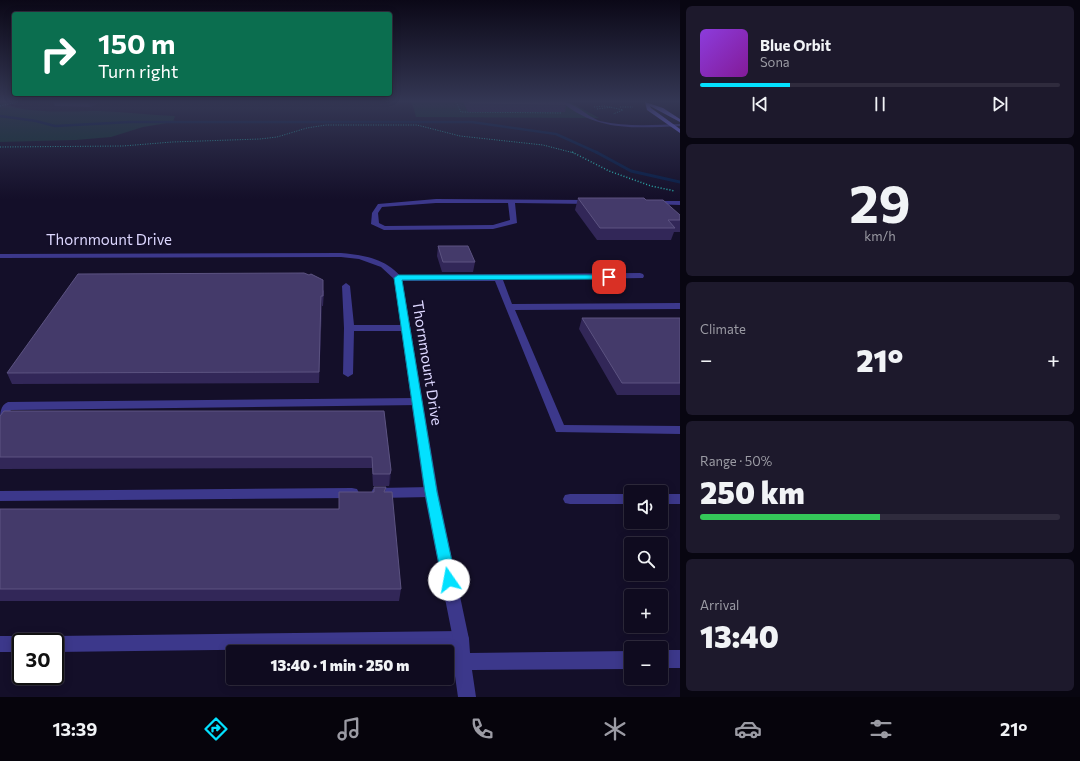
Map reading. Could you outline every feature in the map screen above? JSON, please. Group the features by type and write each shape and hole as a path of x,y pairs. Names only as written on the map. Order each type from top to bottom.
{"street":[{"path":"511,201 514,221 492,228 384,228 375,224 375,213 380,205 430,201 511,201 596,202"},
{"path":"642,202 680,203"},
{"name":"Thornmount Drive","path":"0,256 341,254 384,265 398,278 431,492 461,639 462,662 467,697"},
{"path":"398,278 640,276"},
{"path":"498,278 560,429 680,430"},
{"path":"346,286 349,328 348,374"},
{"path":"509,306 680,306"},
{"path":"349,328 406,328"},
{"path":"0,418 8,406 417,402"},
{"path":"0,496 431,492"},
{"path":"570,499 624,499"},
{"path":"668,499 680,499"},
{"path":"64,644 461,639"},
{"path":"0,644 12,644"},
{"path":"668,659 680,659"},
{"path":"462,662 624,660"}],"path":[{"path":"0,147 122,146 172,142 260,139 285,135"},
{"path":"455,135 570,151 592,160 609,171 651,186 680,192"}],"green space":[{"path":"0,135 119,135 111,137 76,140 0,142"}],"building":[{"path":"578,198 644,198 646,200 663,200 680,215 680,220 668,220 675,228 600,228"},
{"path":"438,246 468,246 475,262 443,262"},
{"path":"304,273 309,275 311,274 323,280 323,296 321,296 319,372 7,373 78,274"},
{"path":"582,318 680,318 680,383 622,383"},
{"path":"4,411 384,411 391,470 390,474 373,474 372,457 0,457 0,416"},
{"path":"374,487 386,487 384,492 392,492 401,589 0,589 0,509 339,509 339,492 374,492"}],"waterway":[{"path":"557,135 597,153"},
{"path":"597,153 631,171 680,182"}],"route":[{"path":"449,580 431,492 398,278 609,277"}]}
